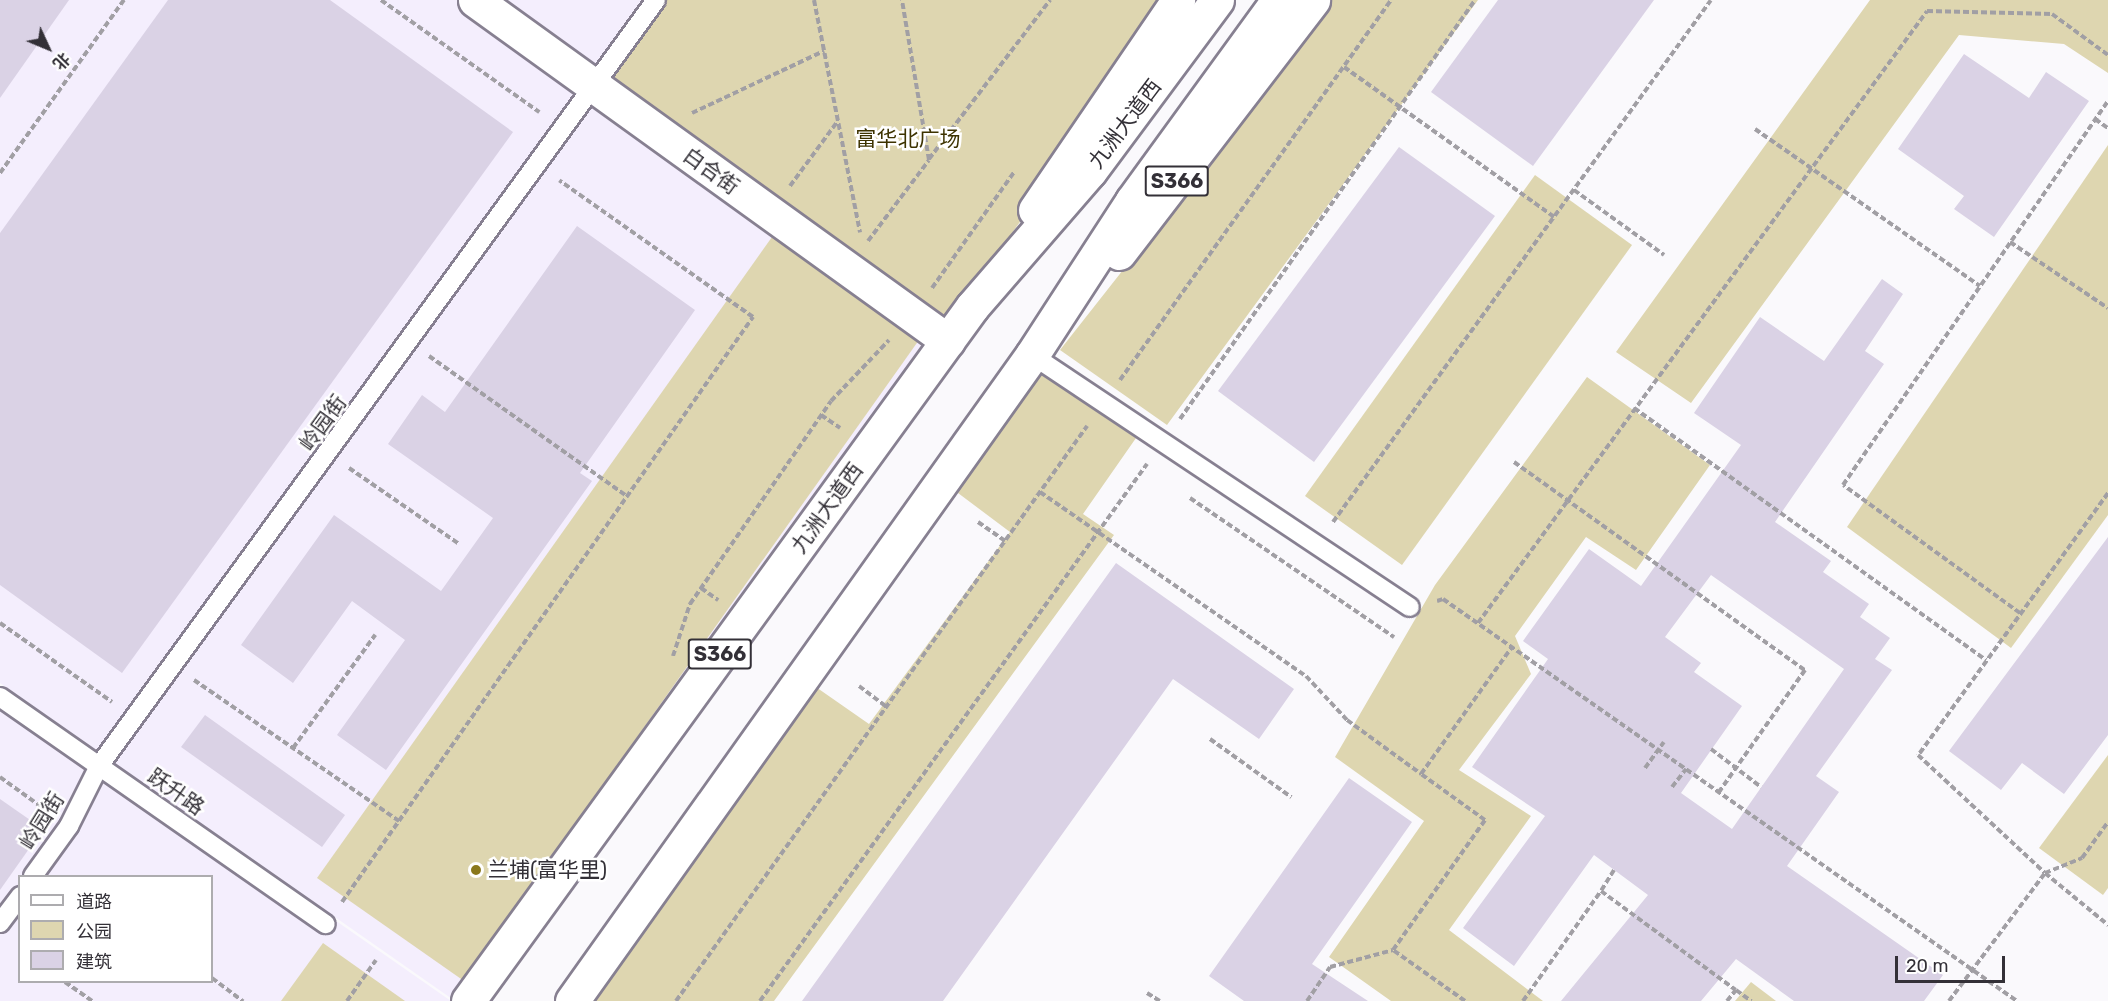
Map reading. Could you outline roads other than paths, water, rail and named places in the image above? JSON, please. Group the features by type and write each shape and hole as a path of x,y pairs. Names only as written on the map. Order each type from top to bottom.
{"main road":[{"name":"白合街","path":"475,0 948,341"},
{"name":"S366","path":"972,307 1065,164 1178,0"},
{"path":"1032,355 1132,201 1278,0"},
{"name":"S366","path":"572,1001 1032,355 1151,216 1313,0"},
{"name":"九洲大道西","path":"468,1001 972,307 1090,171 1208,12"}],"lane":[{"name":"岭园街","path":"34,875 69,826 99,766 539,166 656,0"},
{"path":"1032,355 1410,608"},
{"name":"跃升路","path":"0,697 326,924"},
{"path":"0,923 18,899"}],"place":[{"name":"兰埔(富华里)","path":"476,870"}],"park label":[{"name":"富华北广场","path":"908,139"}]}
